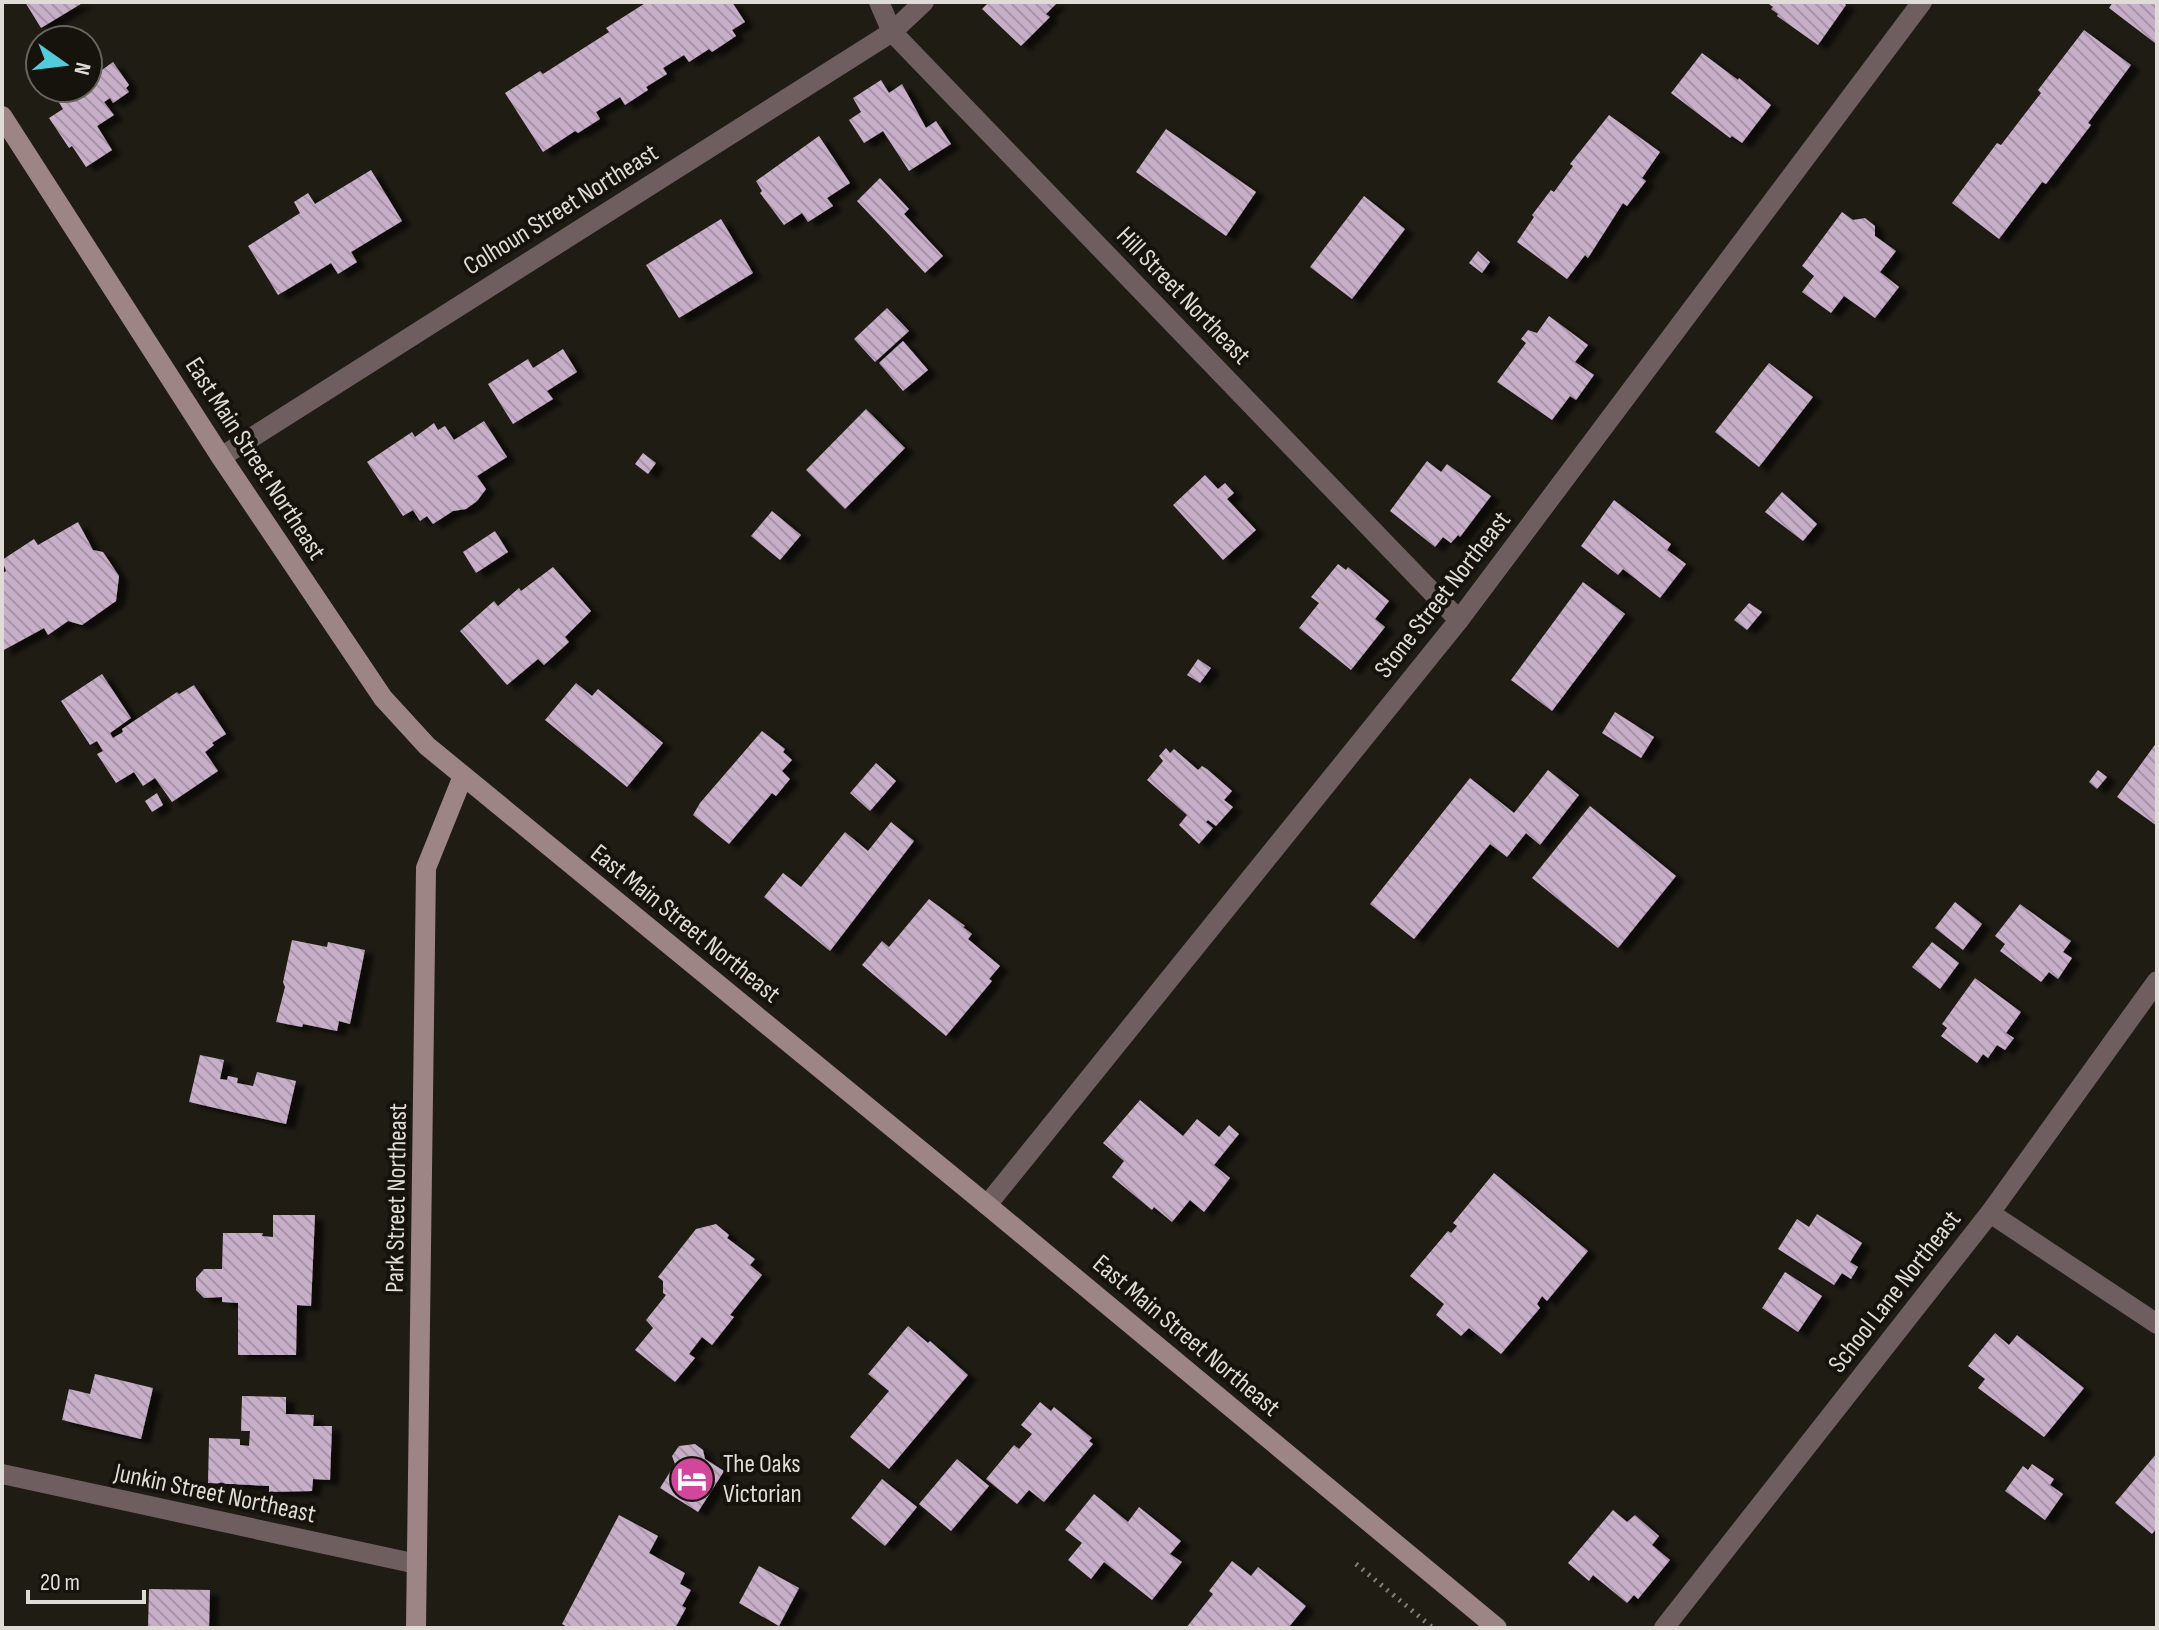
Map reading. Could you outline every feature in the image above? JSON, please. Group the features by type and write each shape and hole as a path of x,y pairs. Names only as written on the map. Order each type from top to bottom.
{"street":[{"name":"Hill Street Northeast","path":"879,2 892,32 1459,620"},
{"name":"Colhoun Street Northeast","path":"221,457 892,32 924,2"},
{"name":"Stone Street Northeast","path":"987,1205 1459,620 1922,2"},
{"name":"East Main Street Northeast","path":"2,116 221,457 383,698 427,746 1497,1628"},
{"name":"Park Street Northeast","path":"416,1628 423,1281 426,868 463,776"},
{"name":"School Lane Northeast","path":"1664,1628 1990,1213 2157,981"},
{"path":"1990,1213 2157,1324"},
{"name":"Junkin Street Northeast","path":"2,1474 417,1564"}],"path":[{"path":"1356,1564 1433,1628"}],"building":[{"path":"25,2 84,2 48,24 39,24"},
{"path":"647,2 732,2 745,22 732,30 736,36 712,52 709,49 689,62 684,55 663,68 667,74 646,87 648,90 625,105 620,97 596,112 600,119 543,152 505,93 540,71 543,74 609,32 606,28"},
{"path":"985,2 1058,2 1046,14 1050,17 1021,46 982,9 987,4"},
{"path":"1766,2 1843,2 1846,5 1818,45 1777,16 1771,9 1773,7"},
{"path":"2113,2 2157,2 2155,43 2109,8"},
{"path":"2084,30 2131,65 2088,123 2091,125 1999,239 1952,203 1997,143 2001,145 2041,93 2038,90"},
{"path":"1702,53 1771,105 1742,143 1732,136 1730,138 1671,93"},
{"path":"113,62 129,85 126,88 129,92 113,103 110,98 104,102 104,68"},
{"path":"881,80 889,93 902,84 926,128 936,121 951,144 909,171 883,131 864,143 849,120 861,112 853,98"},
{"path":"104,102 114,115 97,126 112,150 86,167 49,118 63,109 60,104"},
{"path":"1609,115 1660,152 1642,178 1646,181 1627,206 1623,203 1588,258 1585,255 1567,279 1517,242 1534,217 1532,215 1551,190 1554,192 1573,166 1570,164"},
{"path":"1166,129 1256,192 1226,236 1136,172"},
{"path":"819,136 850,183 827,198 833,206 808,222 802,213 784,225 760,193 762,191 756,181"},
{"path":"371,170 402,221 351,252 357,262 338,274 331,263 278,295 248,246 300,213 294,202 308,193 315,204"},
{"path":"880,178 909,209 904,214 943,256 925,273 857,201"},
{"path":"1364,196 1405,229 1352,299 1310,267"},
{"path":"1842,212 1853,220 1865,218 1875,226 1875,236 1896,251 1880,272 1899,287 1875,318 1844,296 1831,313 1802,292 1814,276 1802,266"},
{"path":"721,219 753,273 679,318 646,265"},
{"path":"1478,251 1490,262 1482,273 1469,263"},
{"path":"887,308 909,331 875,362 854,339"},
{"path":"1549,316 1588,345 1575,362 1594,375 1576,400 1570,396 1552,420 1497,382 1526,343 1521,339 1528,330 1537,333"},
{"path":"903,341 928,370 903,391 879,363"},
{"path":"563,349 577,372 547,391 553,399 513,424 488,384 528,359 533,368"},
{"path":"1769,363 1813,397 1759,467 1715,432"},
{"path":"866,409 905,448 845,509 806,470"},
{"path":"484,421 507,457 477,476 486,489 477,501 433,524 427,516 420,521 413,510 403,516 367,462 412,432 415,437 434,423 438,430 445,426 454,440"},
{"path":"643,453 656,463 648,474 635,464"},
{"path":"1427,461 1441,472 1447,464 1491,496 1460,537 1458,535 1451,543 1443,537 1435,547 1390,511"},
{"path":"1205,475 1218,489 1225,483 1234,493 1227,499 1256,530 1223,560 1173,505"},
{"path":"1782,492 1817,524 1803,541 1765,512"},
{"path":"1614,500 1671,544 1667,550 1686,564 1660,598 1623,569 1618,575 1581,546"},
{"path":"772,511 801,535 780,560 751,536"},
{"path":"78,522 93,550 103,552 119,576 116,601 82,625 68,621 48,635 44,628 2,651 2,574 6,571 2,560 34,539 38,545"},
{"path":"495,531 508,552 476,573 463,552"},
{"path":"1338,564 1346,570 1348,567 1389,601 1375,619 1385,627 1351,670 1299,628 1319,603 1311,597"},
{"path":"553,567 591,611 565,637 569,642 544,665 538,659 507,685 460,631 494,601 498,606 519,588 521,591"},
{"path":"1583,582 1625,614 1552,711 1511,680"},
{"path":"1749,603 1762,612 1747,630 1734,620"},
{"path":"1198,659 1211,668 1200,683 1187,675"},
{"path":"102,674 131,718 110,733 113,738 177,692 179,694 194,685 226,734 205,752 218,771 172,802 155,778 143,786 134,772 116,783 97,754 103,751 97,741 90,745 61,701"},
{"path":"576,683 592,696 598,689 663,743 627,787 545,720"},
{"path":"1615,712 1654,737 1641,758 1602,733"},
{"path":"762,731 785,749 783,752 792,760 782,771 790,779 776,796 772,793 729,844 693,815"},
{"path":"2157,742 2157,826 2117,797"},
{"path":"1166,748 1170,753 1174,749 1198,770 1202,766 1207,769 1232,791 1224,800 1233,807 1216,826 1208,820 1206,822 1213,828 1199,844 1179,825 1187,815 1147,780 1163,761 1159,756"},
{"path":"876,763 896,781 870,811 850,793"},
{"path":"1548,770 1579,795 1540,845 1526,833 1507,857 1490,844 1414,939 1370,904 1470,778 1514,813"},
{"path":"2098,770 2107,777 2097,789 2089,782"},
{"path":"157,793 163,805 152,812 145,801"},
{"path":"1590,806 1676,876 1618,948 1532,878"},
{"path":"891,822 914,841 830,951 764,897 783,873 801,887 845,832 868,851"},
{"path":"929,899 965,926 972,934 968,939 1000,966 989,979 992,981 946,1036 862,965 882,941 889,947"},
{"path":"1955,902 1982,924 1963,950 1935,928"},
{"path":"2020,904 2071,941 2063,952 2072,958 2058,979 2049,972 2041,982 2000,951 2005,944 1995,936"},
{"path":"292,940 327,947 328,942 365,950 350,1024 339,1021 337,1031 276,1022"},
{"path":"1932,942 1959,963 1940,989 1912,967"},
{"path":"1975,978 2021,1012 2006,1033 2014,1038 2005,1050 1997,1045 1988,1058 1983,1054 1977,1063 1941,1036 1947,1028 1942,1024"},
{"path":"200,1055 224,1060 220,1079 227,1080 228,1076 238,1078 237,1083 253,1086 257,1072 296,1081 286,1124 189,1102"},
{"path":"1140,1100 1183,1136 1197,1119 1219,1137 1229,1125 1239,1134 1214,1165 1230,1178 1204,1212 1190,1200 1172,1222 1112,1177 1124,1161 1103,1143"},
{"path":"1494,1173 1588,1251 1547,1301 1542,1296 1537,1304 1540,1308 1501,1354 1469,1328 1461,1336 1436,1315 1444,1304 1410,1276 1448,1231 1451,1233 1457,1226 1453,1223"},
{"path":"1817,1214 1862,1243 1850,1262 1858,1267 1851,1279 1842,1273 1834,1285 1778,1249 1797,1219 1809,1227"},
{"path":"273,1215 315,1215 311,1306 297,1305 296,1355 238,1355 238,1303 222,1302 222,1297 204,1298 196,1290 196,1278 204,1269 222,1269 223,1233 263,1233 262,1236 273,1237"},
{"path":"716,1224 729,1235 727,1238 755,1259 750,1265 762,1275 730,1315 734,1317 712,1345 702,1337 689,1354 695,1358 675,1382 635,1350 653,1328 646,1320 666,1295 663,1293 663,1281 658,1277 696,1229"},
{"path":"1785,1272 1822,1296 1798,1332 1762,1308"},
{"path":"908,1326 968,1375 889,1469 850,1437 889,1391 868,1374"},
{"path":"1995,1333 2009,1345 2017,1335 2084,1388 2044,1437 1978,1388 1985,1379 1968,1366"},
{"path":"95,1374 153,1388 141,1439 62,1420 69,1389 90,1394"},
{"path":"242,1396 286,1397 286,1414 314,1415 313,1426 332,1426 330,1480 313,1479 312,1491 269,1492 269,1486 208,1483 209,1438 240,1439 240,1445 249,1446 250,1431 241,1431"},
{"path":"1040,1402 1051,1411 1054,1407 1092,1438 1089,1441 1093,1444 1044,1502 1029,1490 1017,1504 986,1479 1014,1445 1019,1449 1032,1434 1021,1425"},
{"name":"The Oaks Victorian","path":"695,1444 703,1450 705,1459 724,1471 698,1512 660,1488 675,1464 672,1456 679,1446"},
{"path":"2157,1453 2157,1528 2152,1534 2115,1503"},
{"path":"957,1459 989,1486 951,1531 919,1504"},
{"path":"2032,1464 2054,1479 2050,1485 2063,1494 2045,1520 2005,1491 2023,1466 2028,1470"},
{"path":"882,1479 917,1507 885,1546 851,1518"},
{"path":"1094,1494 1128,1522 1139,1507 1181,1541 1170,1554 1182,1562 1152,1600 1104,1562 1091,1579 1068,1560 1082,1543 1065,1530"},
{"path":"1613,1510 1627,1522 1635,1515 1659,1536 1652,1545 1670,1560 1638,1599 1634,1595 1627,1603 1593,1575 1589,1581 1568,1563"},
{"path":"619,1515 658,1536 649,1553 685,1573 680,1584 691,1590 675,1628 569,1628 562,1624"},
{"path":"1232,1561 1251,1576 1258,1567 1306,1606 1288,1628 1186,1628 1213,1594 1209,1591"},
{"path":"759,1566 799,1588 779,1626 739,1603"},
{"path":"149,1589 210,1590 209,1628 148,1628"}],"place":[{"name":"The Oaks Victorian","path":"692,1479"}]}
